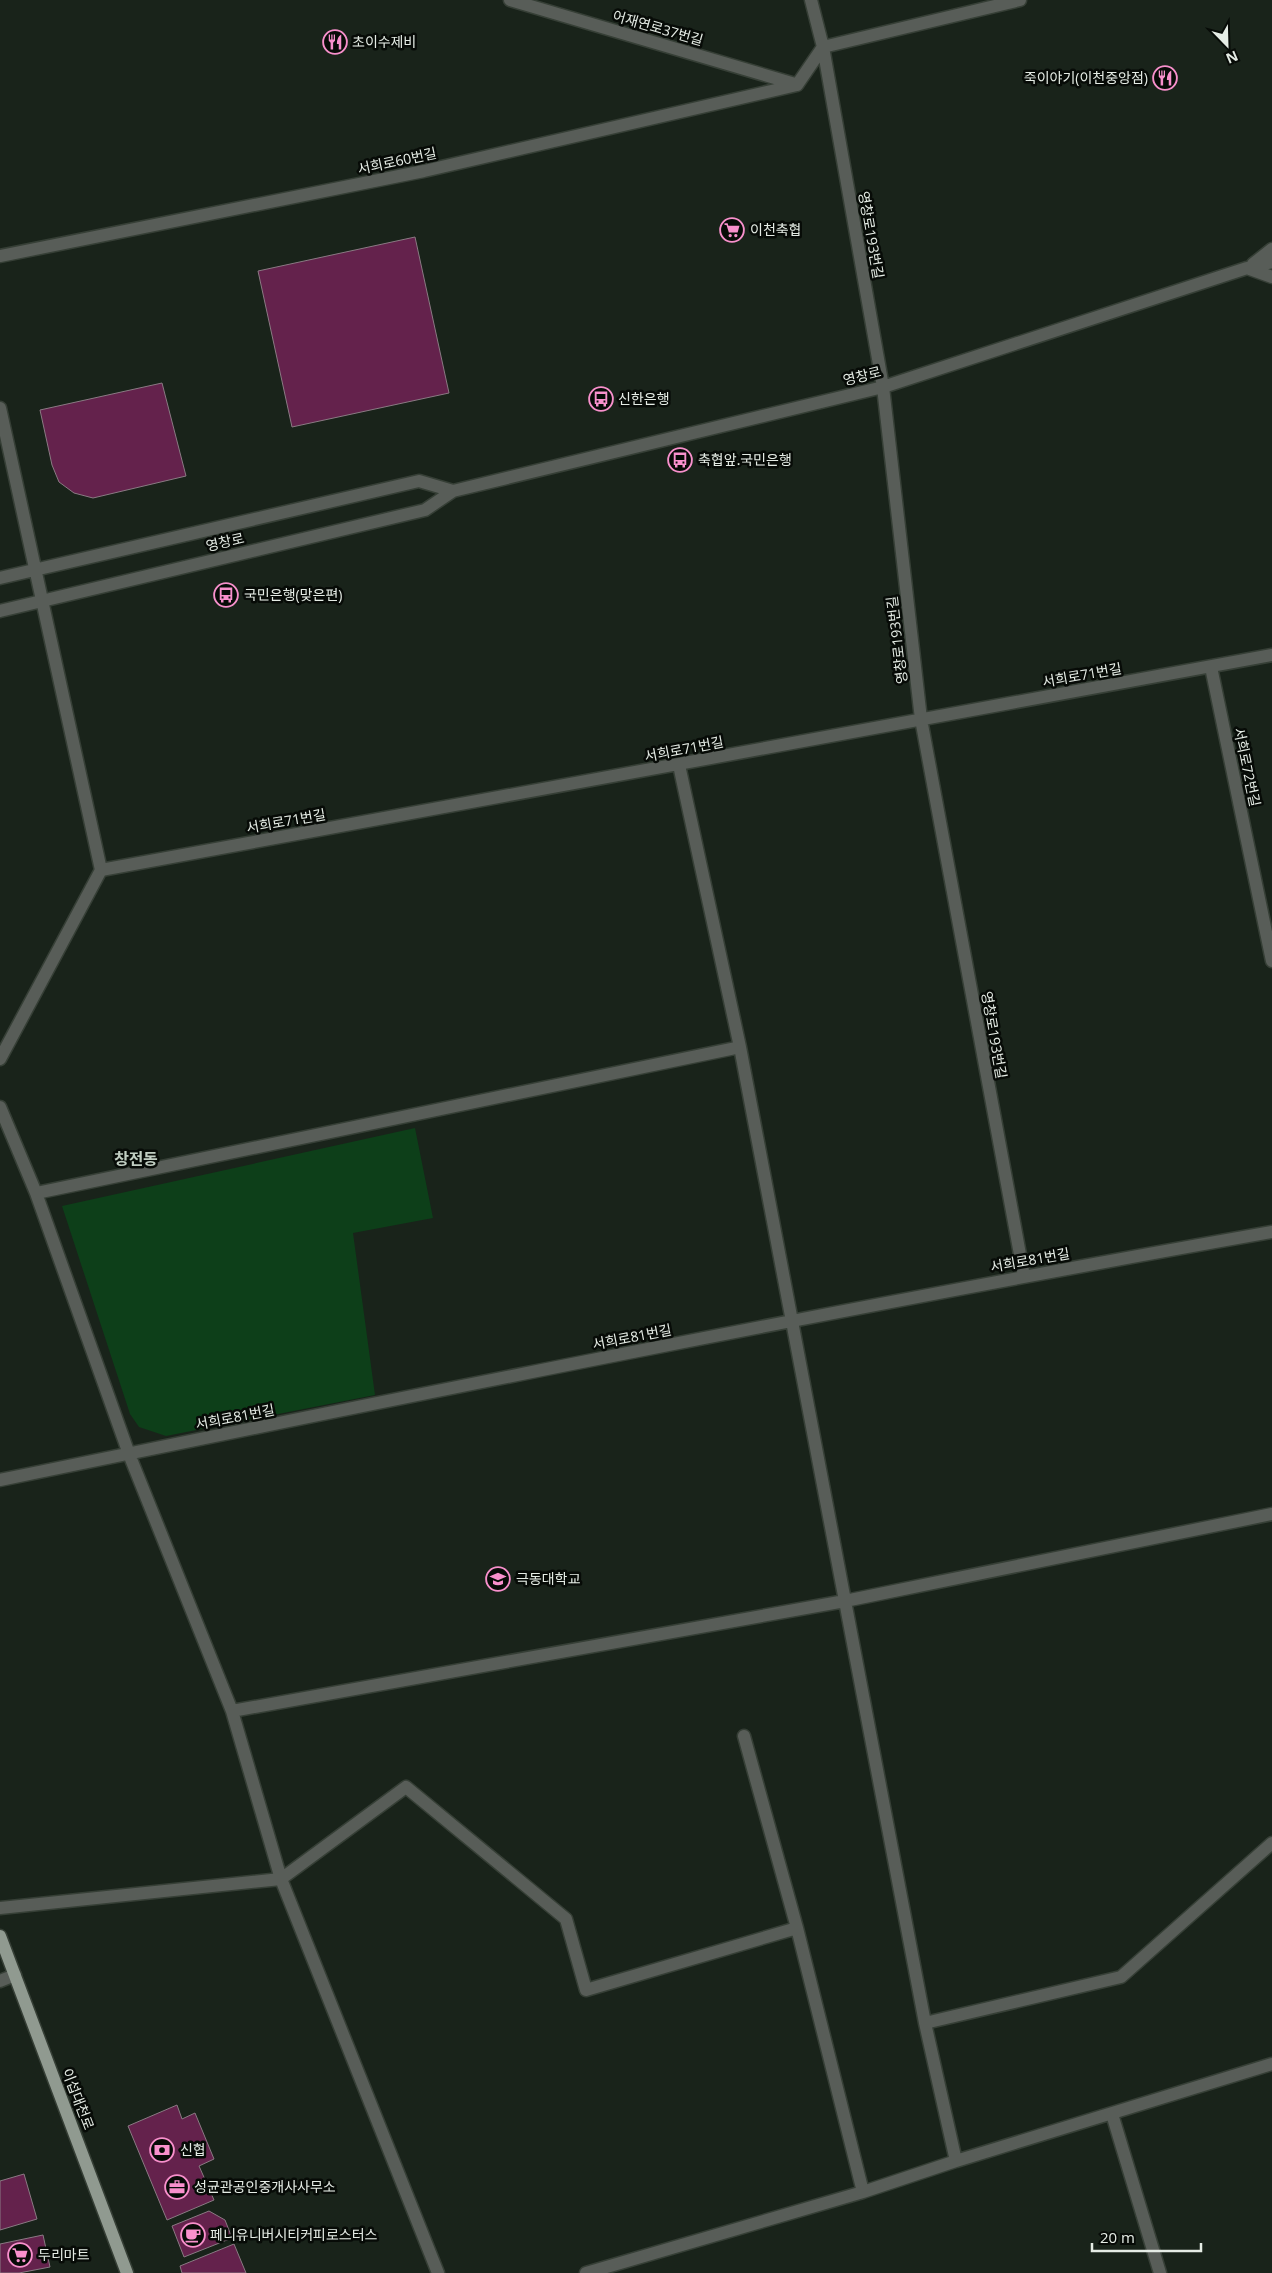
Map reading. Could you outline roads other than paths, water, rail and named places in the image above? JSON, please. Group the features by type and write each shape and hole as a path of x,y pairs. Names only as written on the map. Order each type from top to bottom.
{"main road":[{"name":"이섭대천로","path":"0,1936 127,2273"}],"street":[{"name":"어재연로37번길","path":"510,0 798,85"},
{"name":"영창로193번길","path":"811,0 823,47 883,386 921,719 1024,1276"},
{"path":"798,85 823,47 1020,0"},
{"name":"서희로60번길","path":"0,256 424,171 798,85"},
{"path":"1247,268 1272,250"},
{"name":"영창로","path":"0,611 426,510 453,491 883,386 1247,268 1272,262"},
{"path":"1247,268 1272,277"},
{"path":"0,408 101,870 0,1059"},
{"name":"영창로","path":"0,578 420,481 453,491"},
{"name":"서희로71번길","path":"101,870 1272,655"},
{"name":"서희로72번길","path":"1211,667 1272,961"},
{"path":"679,765 740,1047 925,2023 956,2161"},
{"path":"36,1193 740,1047"},
{"path":"0,1107 36,1193 129,1454 232,1712 281,1879 438,2273"},
{"name":"서희로81번길","path":"0,1480 792,1320 1272,1232"},
{"path":"232,1712 845,1601 1272,1514"},
{"path":"744,1736 797,1928 864,2192"},
{"path":"0,1908 281,1879 406,1787 566,1919 586,1990 797,1928"},
{"path":"925,2023 1121,1977 1272,1843"},
{"path":"0,1981 15,1975"},
{"path":"586,2273 864,2192 956,2161 1272,2064"},
{"path":"1112,2114 1160,2273"}],"place":[{"name":"초이수제비","path":"335,42"},
{"name":"죽이야기(이천중앙점)","path":"1165,78"},
{"name":"이천축협","path":"732,230"},
{"name":"신한은행","path":"601,399"},
{"name":"축협앞.국민은행","path":"680,460"},
{"name":"국민은행(맞은편)","path":"226,595"},
{"name":"극동대학교","path":"498,1579"},
{"name":"신협","path":"162,2150"},
{"name":"성균관공인중개사사무소","path":"177,2187"},
{"name":"페니유니버시티커피로스터스","path":"193,2235"},
{"name":"두리마트","path":"20,2255"}],"district":[{"name":"창전동","path":"136,1159"}]}
